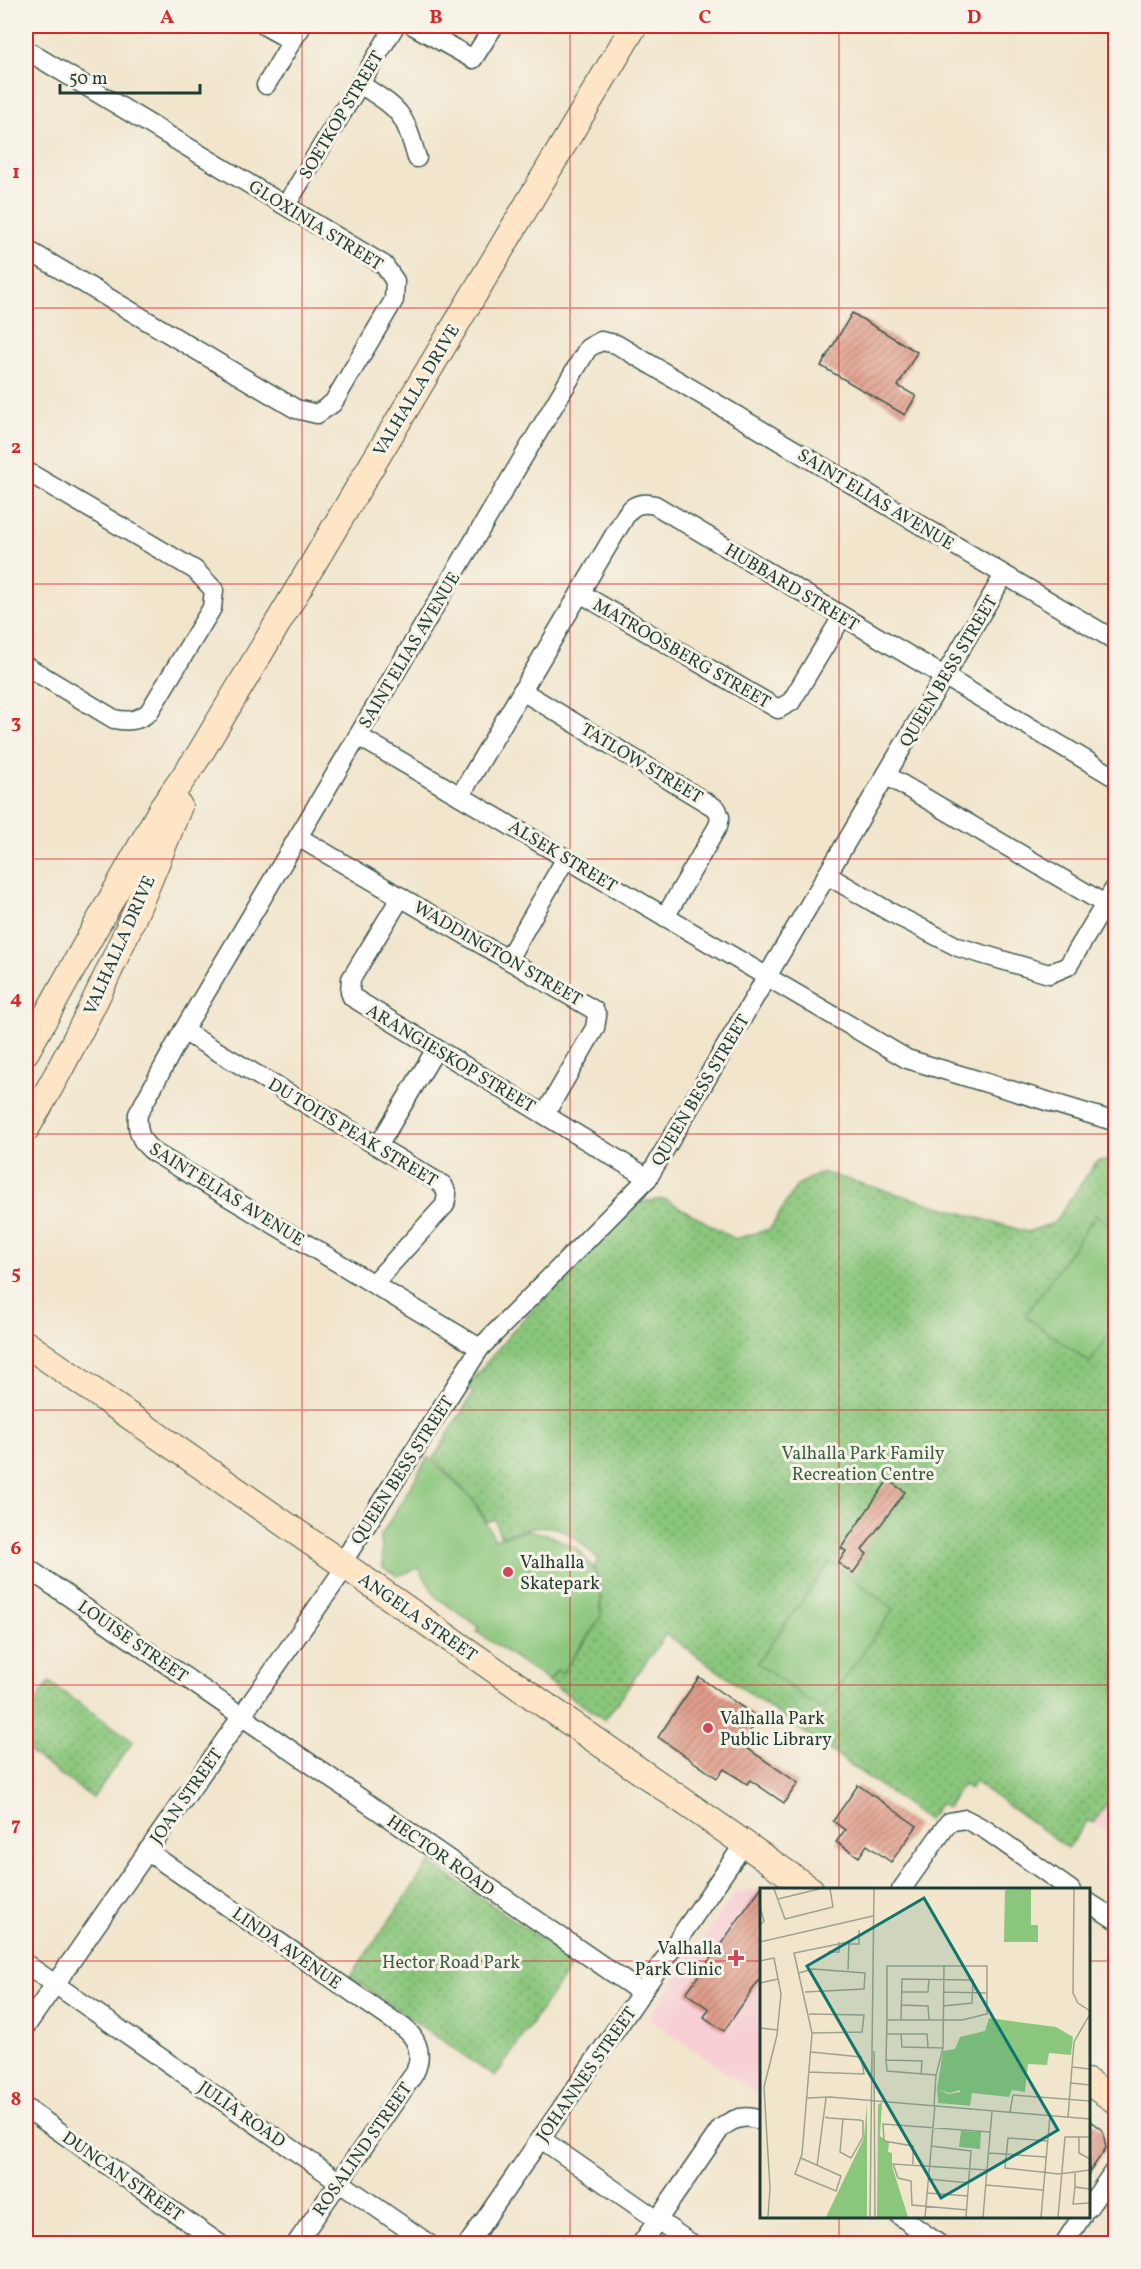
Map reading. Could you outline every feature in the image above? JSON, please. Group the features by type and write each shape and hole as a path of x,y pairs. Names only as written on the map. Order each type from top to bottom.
{"main road":[{"name":"VALHALLA DRIVE","path":"26,1052 161,810 199,755 634,26"},
{"name":"VALHALLA DRIVE","path":"26,1129 57,1077 95,1001 199,755"},
{"name":"ANGELA STREET","path":"26,1344 808,1888"},
{"path":"1090,2083 1116,2101"}],"street":[{"path":"265,26 292,41"},
{"path":"266,85 302,26"},
{"name":"SOETKOP STREET","path":"286,205 395,26"},
{"path":"414,26 473,59 494,26"},
{"name":"GLOXINIA STREET","path":"26,50 384,265 395,281 394,300 333,403 316,414 296,409 26,249"},
{"path":"360,84 399,109 409,129 417,158"},
{"name":"SAINT ELIAS AVENUE","path":"480,1348 147,1147 138,1131 138,1114 183,1031 588,348 601,341 616,344 1116,641"},
{"path":"26,471 195,570 214,590 212,608 149,712 142,718 124,721 114,718 26,666"},
{"name":"HUBBARD STREET","path":"580,593 630,510 639,504 655,505 1116,778"},
{"name":"QUEEN BESS STREET","path":"344,1565 480,1348 648,1178 1004,575"},
{"path":"460,796 580,593"},
{"name":"MATROOSBERG STREET","path":"580,593 778,709 791,702 842,616"},
{"name":"TATLOW STREET","path":"522,692 717,809 720,817 718,826 665,916"},
{"name":"ALSEK STREET","path":"358,736 907,1059 1114,1119"},
{"path":"886,775 1110,907"},
{"name":"WADDINGTON STREET","path":"298,837 589,1007 597,1016 595,1028 544,1114"},
{"path":"508,959 566,858"},
{"path":"827,875 890,912 958,947 1049,974 1068,966 1110,907 1116,886"},
{"name":"ARANGIESKOP STREET","path":"401,897 351,979 350,992 357,1002 648,1178"},
{"name":"DU TOITS PEAK STREET","path":"183,1031 442,1185 447,1200 373,1284"},
{"path":"378,1146 436,1049"},
{"name":"JOAN STREET","path":"26,2026 344,1565"},
{"name":"LOUISE STREET","path":"26,1566 241,1716"},
{"name":"HECTOR ROAD","path":"241,1716 642,1993"},
{"path":"902,1888 949,1822 965,1819 986,1830 1068,1888"},
{"name":"JOHANNES STREET","path":"468,2244 744,1844"},
{"name":"LINDA AVENUE","path":"147,1851 404,2028 411,2034 419,2051"},
{"path":"1090,1903 1116,1920"},
{"name":"JULIA ROAD","path":"26,1964 429,2244"},
{"name":"ROSALIND STREET","path":"296,2244 414,2074 419,2051"},
{"name":"DUNCAN STREET","path":"26,2108 220,2244"},
{"path":"641,2244 721,2128 729,2121 745,2117 760,2121"},
{"path":"541,2139 692,2244"},
{"path":"1090,2207 1116,2168"},
{"path":"901,2218 939,2244"},
{"path":"1064,2244 1081,2218"}],"shaded area":[{"path":"1115,1791 1115,1838 1094,1823"},
{"path":"754,1889 760,1892 760,2096 648,2018 735,1893"}],"green space":[{"name":"Valhalla Park Family Recreation Centre","path":"1113,1160 1116,1162 1115,1791 1094,1823 1088,1820 1068,1848 975,1782 970,1789 963,1785 947,1807 940,1803 928,1820 666,1634 605,1720 549,1682 557,1670 562,1673 596,1625 601,1601 594,1567 598,1559 573,1537 554,1527 531,1528 500,1536 495,1519 487,1522 473,1499 433,1459 473,1393 468,1385 516,1327 641,1202 665,1199 735,1239 770,1229 797,1185 822,1172 1027,1232 1054,1223 1097,1161"},
{"path":"1096,1215 1115,1229 1115,1326 1090,1362 1025,1316"},
{"name":"Valhalla Skatepark","path":"428,1457 473,1500 495,1539 527,1530 547,1534 578,1549 592,1567 600,1589 601,1617 562,1673 557,1670 549,1681 477,1632 479,1627 436,1597 419,1568 397,1576 383,1567 381,1536"},
{"path":"830,1562 894,1609 822,1710 757,1663"},
{"path":"49,1682 133,1741 93,1798 26,1750 26,1716"},
{"name":"Hector Road Park","path":"430,1862 574,1962 495,2077 350,1977"}],"building":[{"path":"852,313 917,352 898,386 916,396 905,415 821,366"},
{"path":"888,1480 905,1492 862,1550 867,1554 853,1573 838,1563 846,1551 841,1548"},
{"name":"Valhalla Park Public Library","path":"699,1677 759,1719 741,1744 798,1783 784,1803 750,1780 747,1784 724,1769 717,1778 658,1737"},
{"path":"858,1785 917,1826 891,1862 867,1845 859,1857 836,1842 845,1830 833,1821"},
{"name":"Valhalla Park Clinic","path":"760,1889 760,1979 724,2031 704,2017 709,2009 686,1993"},
{"path":"1090,2121 1103,2131 1106,2148 1090,2172"}],"place":[{"name":"Valhalla Skatepark","path":"508,1572"},
{"name":"Valhalla Park Public Library","path":"708,1728"},
{"name":"Valhalla Park Clinic","path":"736,1958"}]}
